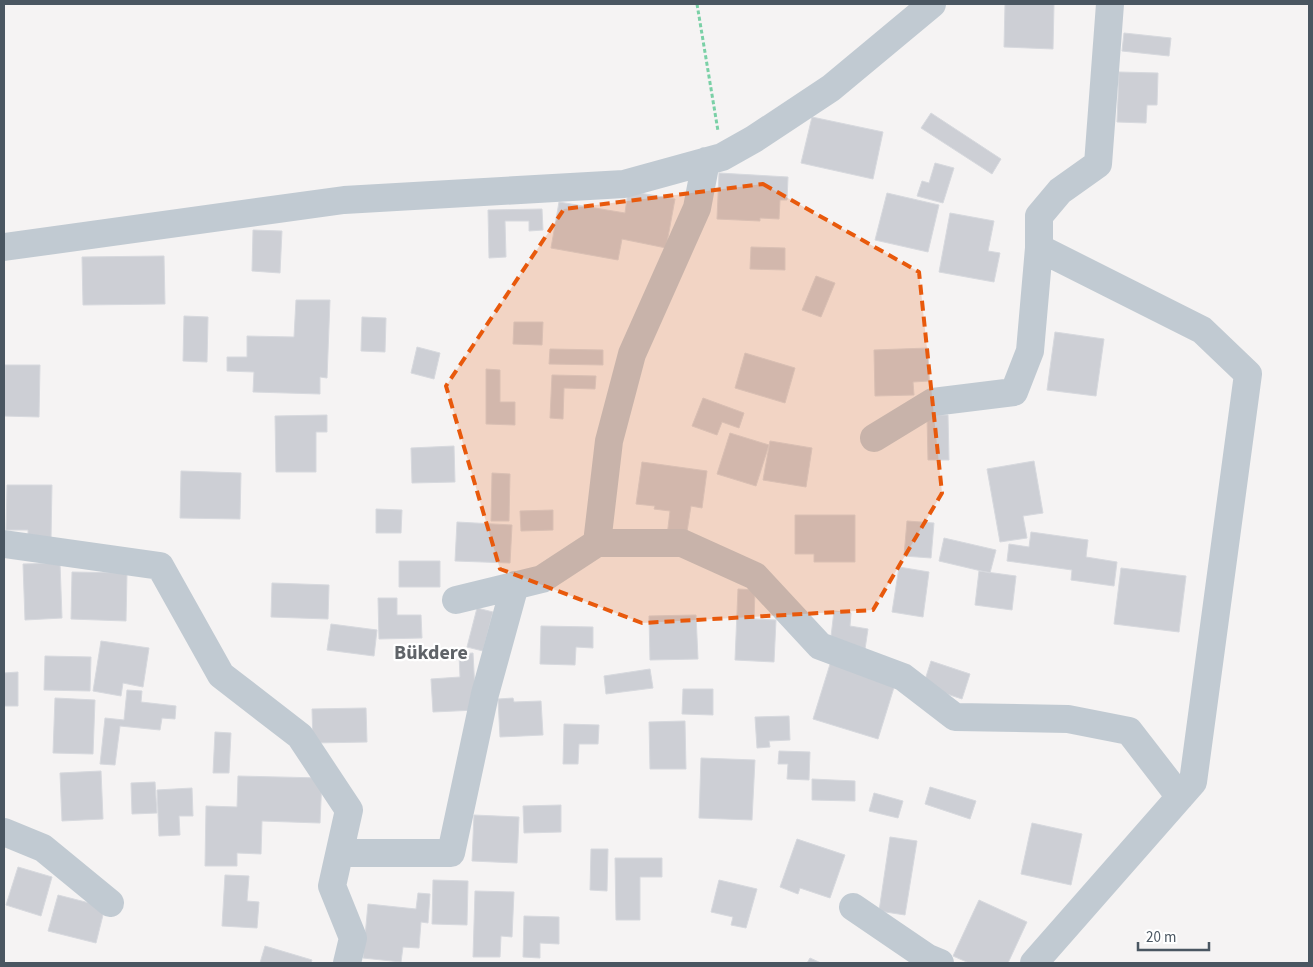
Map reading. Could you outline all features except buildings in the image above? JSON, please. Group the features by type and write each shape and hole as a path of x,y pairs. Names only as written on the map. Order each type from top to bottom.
{"street":[{"path":"4,247 344,200 624,184 714,159 754,139 830,88 932,4"},
{"path":"874,438 932,402 1014,392 1030,351 1039,248 1039,216 1060,191 1098,164 1110,4"},
{"path":"597,543 609,441 632,354 697,208 714,159"},
{"path":"1034,963 1193,782 1248,374 1202,330 1039,248"},
{"path":"456,600 542,579 597,543 682,543 755,576 820,646 902,677 956,717 1068,719 1129,731 1180,797"},
{"path":"4,544 160,566 221,675 300,736 349,810 332,886 353,938 347,963"},
{"path":"340,853 451,853 485,694 514,585"},
{"path":"4,832 43,848 110,903"},
{"path":"853,907 928,958 940,963"}],"path":[{"path":"697,4 714,159"}],"highlighted area":[{"path":"763,184 919,272 942,493 873,610 642,623 500,569 446,386 564,209"}],"district":[{"name":"Bükdere","path":"431,652"}]}
